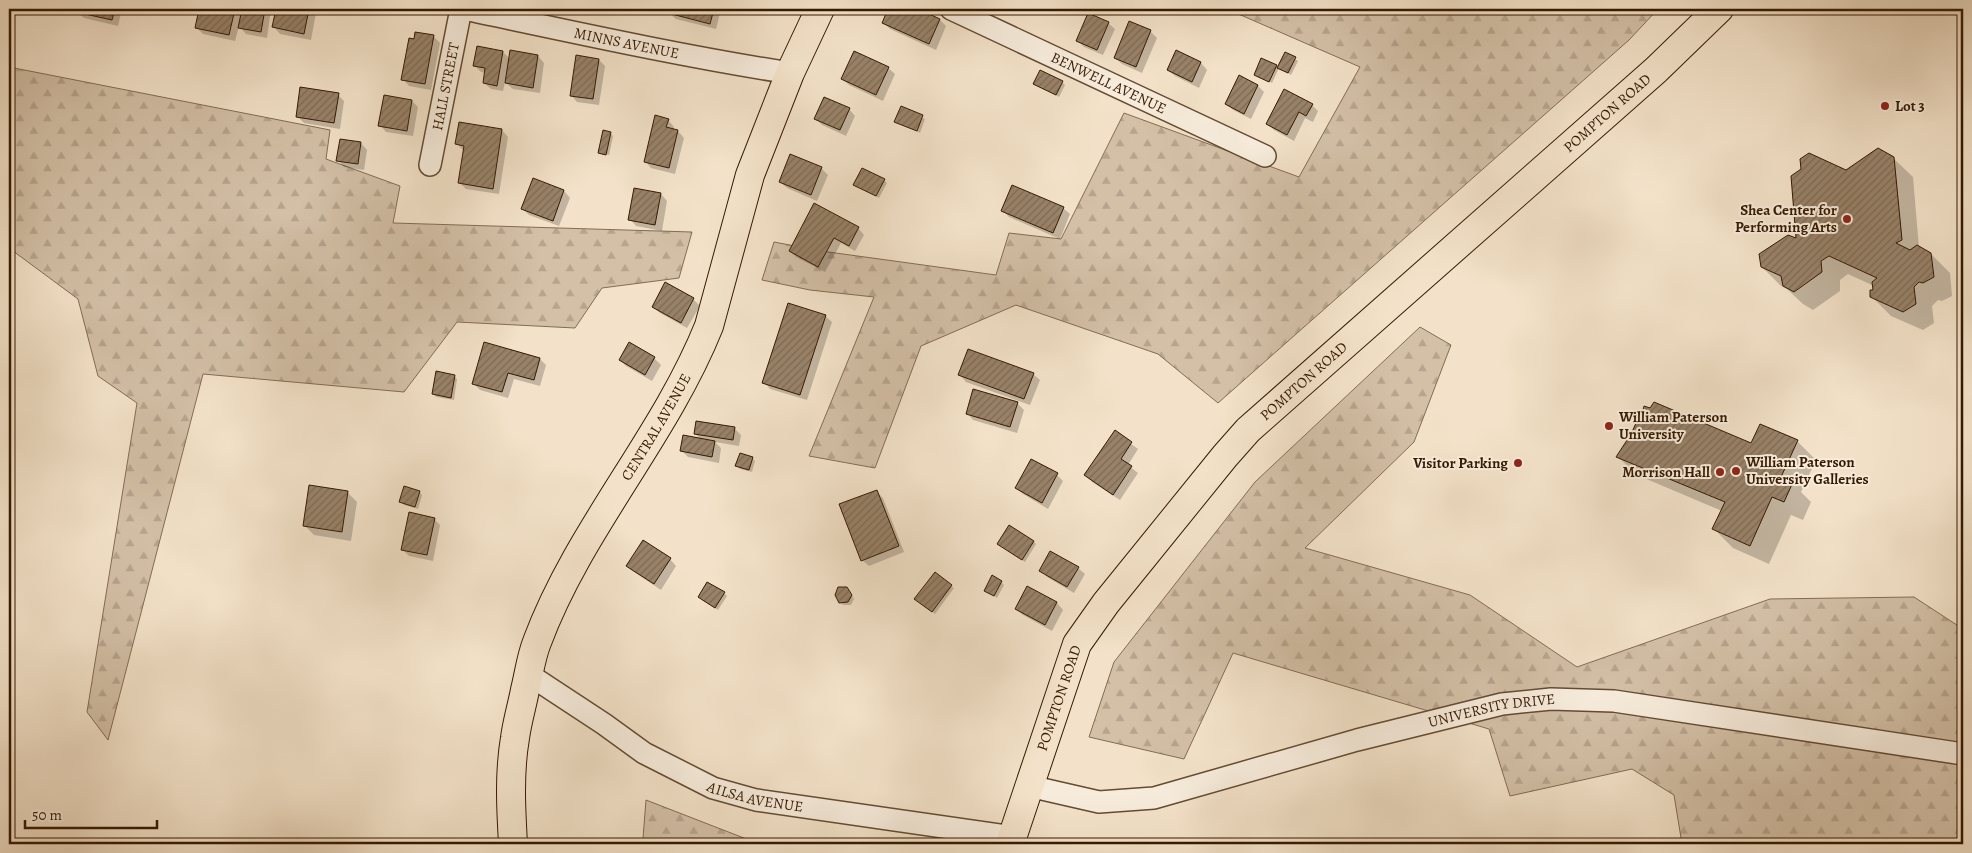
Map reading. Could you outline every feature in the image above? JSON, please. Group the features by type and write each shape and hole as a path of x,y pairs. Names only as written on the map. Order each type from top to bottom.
{"main road":[{"name":"CENTRAL AVENUE","path":"512,844 511,793 514,739 537,640 560,590 590,537 669,409 700,349 709,326 761,141 820,9"},
{"name":"POMPTON ROAD","path":"1011,841 1077,644 1106,603 1225,456 1255,424 1656,70 1719,9"}],"street":[{"name":"MINNS AVENUE","path":"463,9 598,38 790,73"},
{"name":"HALL STREET","path":"430,165 463,9"},
{"name":"BENWELL AVENUE","path":"951,9 1265,156"},
{"name":"AILSA AVENUE","path":"528,674 644,753 713,788 756,800 1011,841"},
{"name":"UNIVERSITY DRIVE","path":"1029,786 1099,802 1154,798 1329,748 1502,704 1551,699 1614,701 1963,754"}],"green space":[{"path":"1227,9 1658,9 1629,40 1218,403 1158,354 1016,305 921,346 875,468 809,456 874,297 810,290 762,280 774,242 821,251 996,275 1009,233 1061,239 1124,113 1299,177 1360,67"},
{"path":"9,67 330,130 326,159 400,186 393,223 692,232 679,278 602,288 575,328 457,322 404,392 203,374 108,740 87,712 137,403 98,376 78,299 9,248"},
{"path":"1420,327 1451,345 1414,442 1305,548 1470,595 1577,667 1770,599 1914,597 1963,629 1963,844 1682,844 1674,795 1632,769 1510,796 1489,729 1233,653 1184,759 1089,737 1114,662 1255,482"},
{"path":"646,800 749,840 777,844 646,844 643,838"}],"building":[{"path":"77,9 115,9 112,20 76,12"},
{"path":"199,9 235,9 229,35 195,28"},
{"path":"242,9 265,9 261,32 238,28"},
{"path":"276,9 309,9 304,34 272,27"},
{"path":"669,9 714,9 710,24 668,13"},
{"path":"888,9 918,9 940,19 929,44 882,23"},
{"path":"1088,13 1109,22 1097,50 1076,41"},
{"path":"1129,21 1151,30 1136,67 1114,58"},
{"path":"415,32 434,35 425,84 401,80 409,38 414,39"},
{"path":"477,46 503,51 497,86 483,83 485,68 473,66"},
{"path":"510,50 538,55 533,88 505,83"},
{"path":"1176,50 1201,62 1192,82 1167,70"},
{"path":"854,51 889,67 876,95 841,79"},
{"path":"1285,52 1296,57 1288,73 1277,68"},
{"path":"576,55 599,59 593,99 570,96"},
{"path":"1261,58 1277,65 1269,82 1254,75"},
{"path":"1040,70 1063,81 1056,95 1033,84"},
{"path":"1239,75 1258,85 1244,114 1225,104"},
{"path":"300,87 339,93 334,123 296,117"},
{"path":"1284,89 1313,104 1306,116 1299,112 1287,135 1266,124"},
{"path":"384,95 412,100 407,131 378,126"},
{"path":"824,97 850,108 840,130 814,119"},
{"path":"901,106 923,115 917,131 894,122"},
{"path":"655,115 669,119 666,127 678,130 669,168 644,162"},
{"path":"459,122 502,129 493,189 458,183 464,146 455,144"},
{"path":"603,130 611,132 606,155 598,153"},
{"path":"340,139 361,142 358,164 336,161"},
{"name":"Shea Center for Performing Arts","path":"1878,148 1894,157 1902,240 1896,243 1910,250 1917,245 1931,253 1934,277 1923,283 1919,282 1914,287 1916,304 1903,312 1870,297 1870,290 1873,290 1872,282 1877,278 1829,256 1821,261 1822,272 1794,292 1783,286 1781,276 1761,267 1759,254 1788,235 1796,238 1791,176 1801,169 1800,159 1809,153 1846,170"},
{"path":"790,154 822,167 811,195 779,182"},
{"path":"862,168 885,179 876,196 853,185"},
{"path":"533,178 564,190 553,221 521,209"},
{"path":"1012,185 1064,207 1053,233 1001,211"},
{"path":"634,188 661,193 655,225 628,220"},
{"path":"814,203 859,227 849,246 834,238 818,267 789,251"},
{"path":"665,282 694,298 681,323 652,307"},
{"path":"788,303 826,315 800,395 762,383"},
{"path":"484,342 540,358 534,380 508,373 502,392 472,384"},
{"path":"629,342 655,357 645,375 619,360"},
{"path":"968,349 1034,373 1024,399 958,375"},
{"path":"436,371 455,375 451,398 432,394"},
{"path":"973,389 1018,402 1010,427 966,414"},
{"name":"Morrison Hall","path":"1654,402 1751,443 1760,424 1798,440 1781,477 1793,482 1784,502 1772,497 1750,546 1712,529 1725,502 1616,457 1637,421 1640,422 1644,406 1650,408"},
{"path":"696,421 735,427 733,440 694,434"},
{"path":"1115,430 1132,442 1121,459 1132,466 1113,495 1084,475"},
{"path":"683,435 715,441 712,457 680,451"},
{"path":"740,453 753,457 749,470 735,466"},
{"path":"1031,459 1058,473 1042,503 1015,488"},
{"path":"309,485 348,491 342,532 303,526"},
{"path":"404,486 420,491 415,507 399,502"},
{"path":"877,490 899,546 861,561 839,504"},
{"path":"409,512 435,518 427,555 401,550"},
{"path":"1009,525 1034,541 1022,560 997,544"},
{"path":"643,540 671,558 654,584 626,566"},
{"path":"1050,551 1079,567 1067,587 1039,571"},
{"path":"935,572 952,585 932,612 914,599"},
{"path":"992,575 1002,581 994,596 984,591"},
{"path":"707,582 725,592 715,608 698,597"},
{"path":"1027,586 1057,602 1045,625 1015,609"},
{"path":"838,587 847,587 852,595 848,602 839,603 835,595"}],"place":[{"name":"Lot 3","path":"1885,106"},
{"name":"Shea Center for Performing Arts","path":"1847,219"},
{"name":"William Paterson University","path":"1609,426"},
{"name":"Visitor Parking","path":"1518,463"},
{"name":"William Paterson University Galleries","path":"1736,471"},
{"name":"Morrison Hall","path":"1720,472"}]}
